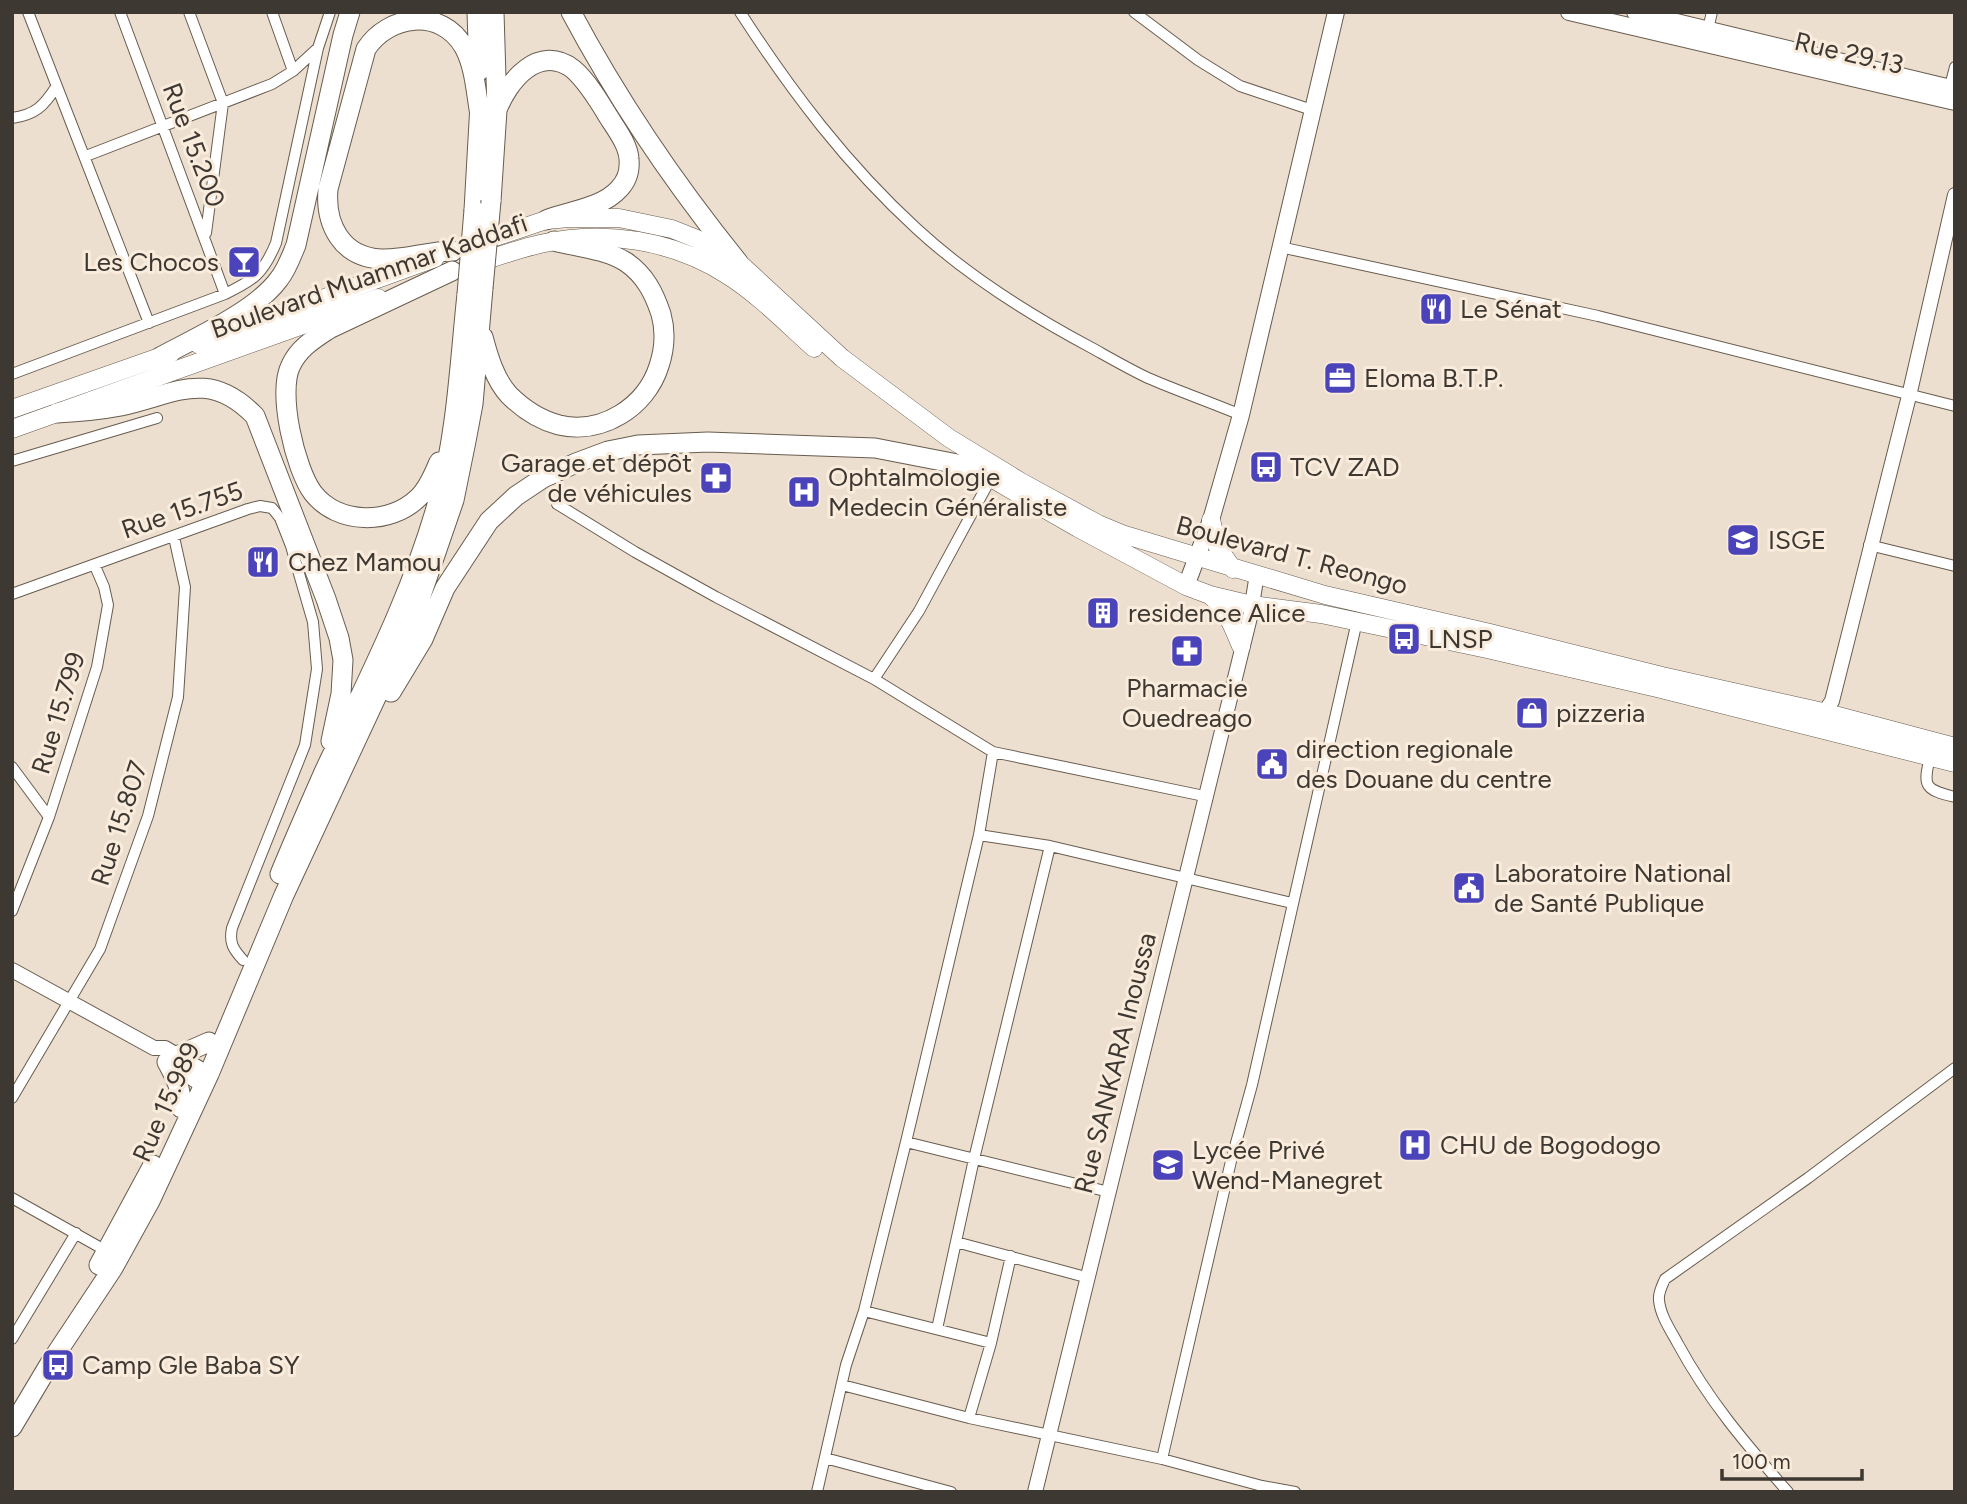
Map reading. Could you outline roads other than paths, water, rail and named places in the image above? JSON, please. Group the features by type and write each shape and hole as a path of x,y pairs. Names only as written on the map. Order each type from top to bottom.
{"highway":[{"path":"160,357 250,306 278,281 289,262 296,245 314,152 342,34 350,12"},
{"path":"477,12 489,112"},
{"path":"330,777 349,724 415,572 440,491 475,291 483,206 494,12"},
{"path":"571,12 611,86 695,208 738,262"},
{"path":"452,261 434,251 380,259 359,253 344,243 331,225 327,205 328,189 366,49 373,39 401,21 426,21 446,29 459,40 469,59 489,112"},
{"path":"489,112 516,77 530,66 551,60 573,69 598,101 624,142 629,161 627,176 619,190 604,201 547,220"},
{"path":"475,291 493,370 508,393 531,414 560,425 586,425 615,418 640,400 650,388 664,349 664,323 656,296 639,272 624,261 607,253 554,241"},
{"path":"452,261 320,335 297,354 285,382 285,406 293,442 304,476 313,493 338,511 364,518 382,518 404,509 419,497 432,477 446,446 454,414"},
{"path":"12,1401 113,1255 134,1204 181,1108 201,1077 209,1042 243,960 330,777 414,616 454,500 473,404 480,322"},
{"path":"57,413 122,405 198,387 231,396 255,416 339,638 343,660 341,694 330,777"},
{"path":"330,777 423,639 445,588 469,548 489,521 516,496 543,478 608,451 638,445 708,442 875,448 973,467"},
{"name":"Rue 15.989","path":"12,1427 113,1255 150,1201 201,1077 284,895 330,777"},
{"path":"181,1108 178,1080 166,1055 209,1042"}],"main road":[{"path":"1186,586 1211,520 1241,415 1336,12"},
{"name":"Rue 29.13","path":"1569,12 1951,95"},
{"path":"1635,12 1708,29 1951,95"},
{"name":"Boulevard Muammar Kaddafi","path":"12,429 452,261 547,220 620,218 673,229 697,239"},
{"name":"Boulevard Muammar Kaddafi","path":"12,409 160,357 452,261 554,241 613,237 643,241 707,263 743,286"},
{"name":"Boulevard T. Reongo","path":"697,239 738,262 842,358 949,438 1098,524 1143,542 1325,595 1662,676 1830,709 1955,747"},
{"name":"Boulevard T. Reongo","path":"743,286 896,414 973,467 1186,586 1252,606 1357,621 1657,688 1955,763"},
{"path":"1211,520 1218,548 1233,569"},
{"path":"1210,595 1223,606 1231,619 1241,646"}],"street":[{"path":"28,12 149,323"},
{"name":"Rue 15.200","path":"120,12 225,294"},
{"path":"190,12 223,103 205,237"},
{"path":"272,12 293,71"},
{"path":"12,374 225,294 249,282 267,264 318,48 330,12"},
{"path":"740,12 777,69 816,121 861,173 918,230 982,281 1051,326 1147,377 1241,415"},
{"path":"1134,12 1198,60 1240,86 1312,110"},
{"path":"1708,29 1712,12"},
{"path":"86,156 272,84 293,71 318,48"},
{"path":"1951,95 1955,67"},
{"path":"12,118 39,110 56,87"},
{"path":"1823,731 1909,396 1955,195"},
{"path":"1280,247 1598,316 1955,406"},
{"path":"12,461 157,418"},
{"path":"874,679 919,611 991,478"},
{"path":"557,504 716,597 874,679 993,752 1204,796"},
{"name":"Rue 15.755","path":"12,594 248,509 260,506 272,508 280,517 313,622 317,669 305,745 232,929 230,940 243,960"},
{"name":"Rue 15.807","path":"14,1093 100,949 148,816 178,697 185,587 174,537"},
{"path":"1869,545 1955,566"},
{"name":"Rue 15.799","path":"12,911 50,817 97,667 108,605 95,566"},
{"name":"Rue SANKARA Inoussa","path":"1035,1492 1252,606 1257,574"},
{"path":"1162,1459 1231,1161 1252,1085 1357,621"},
{"path":"817,1492 842,1385 864,1311 906,1142 979,835 993,752"},
{"path":"1930,758 1925,775 1927,784 1933,791 1955,797"},
{"path":"12,767 50,817"},
{"path":"979,835 1050,846 1292,903"},
{"path":"937,1329 944,1286 1050,846"},
{"path":"12,970 201,1077"},
{"path":"1787,1492 1734,1431 1700,1384 1668,1325 1659,1301 1660,1290 1665,1279 1808,1178 1955,1068"},
{"path":"906,1142 1109,1192"},
{"path":"12,1198 113,1255"},
{"path":"12,1339 76,1233"},
{"path":"956,1241 1089,1278"},
{"path":"969,1418 1011,1256"},
{"path":"864,1311 990,1343"},
{"path":"842,1385 969,1418 1162,1459 1262,1489 1295,1492"},
{"path":"825,1458 951,1492"},
{"path":"898,1492 901,1479"}],"place":[{"name":"Les Chocos","path":"244,262"},
{"name":"Le Sénat","path":"1436,309"},
{"name":"Eloma B.T.P.","path":"1340,378"},
{"name":"TCV ZAD","path":"1266,467"},
{"name":"Garage et dépôt de véhicules","path":"716,478"},
{"name":"Ophtalmologie Medecin Généraliste","path":"804,492"},
{"name":"ISGE","path":"1743,540"},
{"name":"Chez Mamou","path":"263,562"},
{"name":"residence Alice","path":"1103,613"},
{"name":"LNSP","path":"1404,639"},
{"name":"Pharmacie Ouedreago","path":"1187,651"},
{"name":"pizzeria","path":"1532,713"},
{"name":"direction regionale des Douane du centre","path":"1272,764"},
{"name":"Laboratoire National de Santé Publique","path":"1469,888"},
{"name":"CHU de Bogodogo","path":"1415,1145"},
{"name":"Lycée Privé Wend-Manegret","path":"1168,1165"},
{"name":"Camp Gle Baba SY","path":"58,1365"}]}
